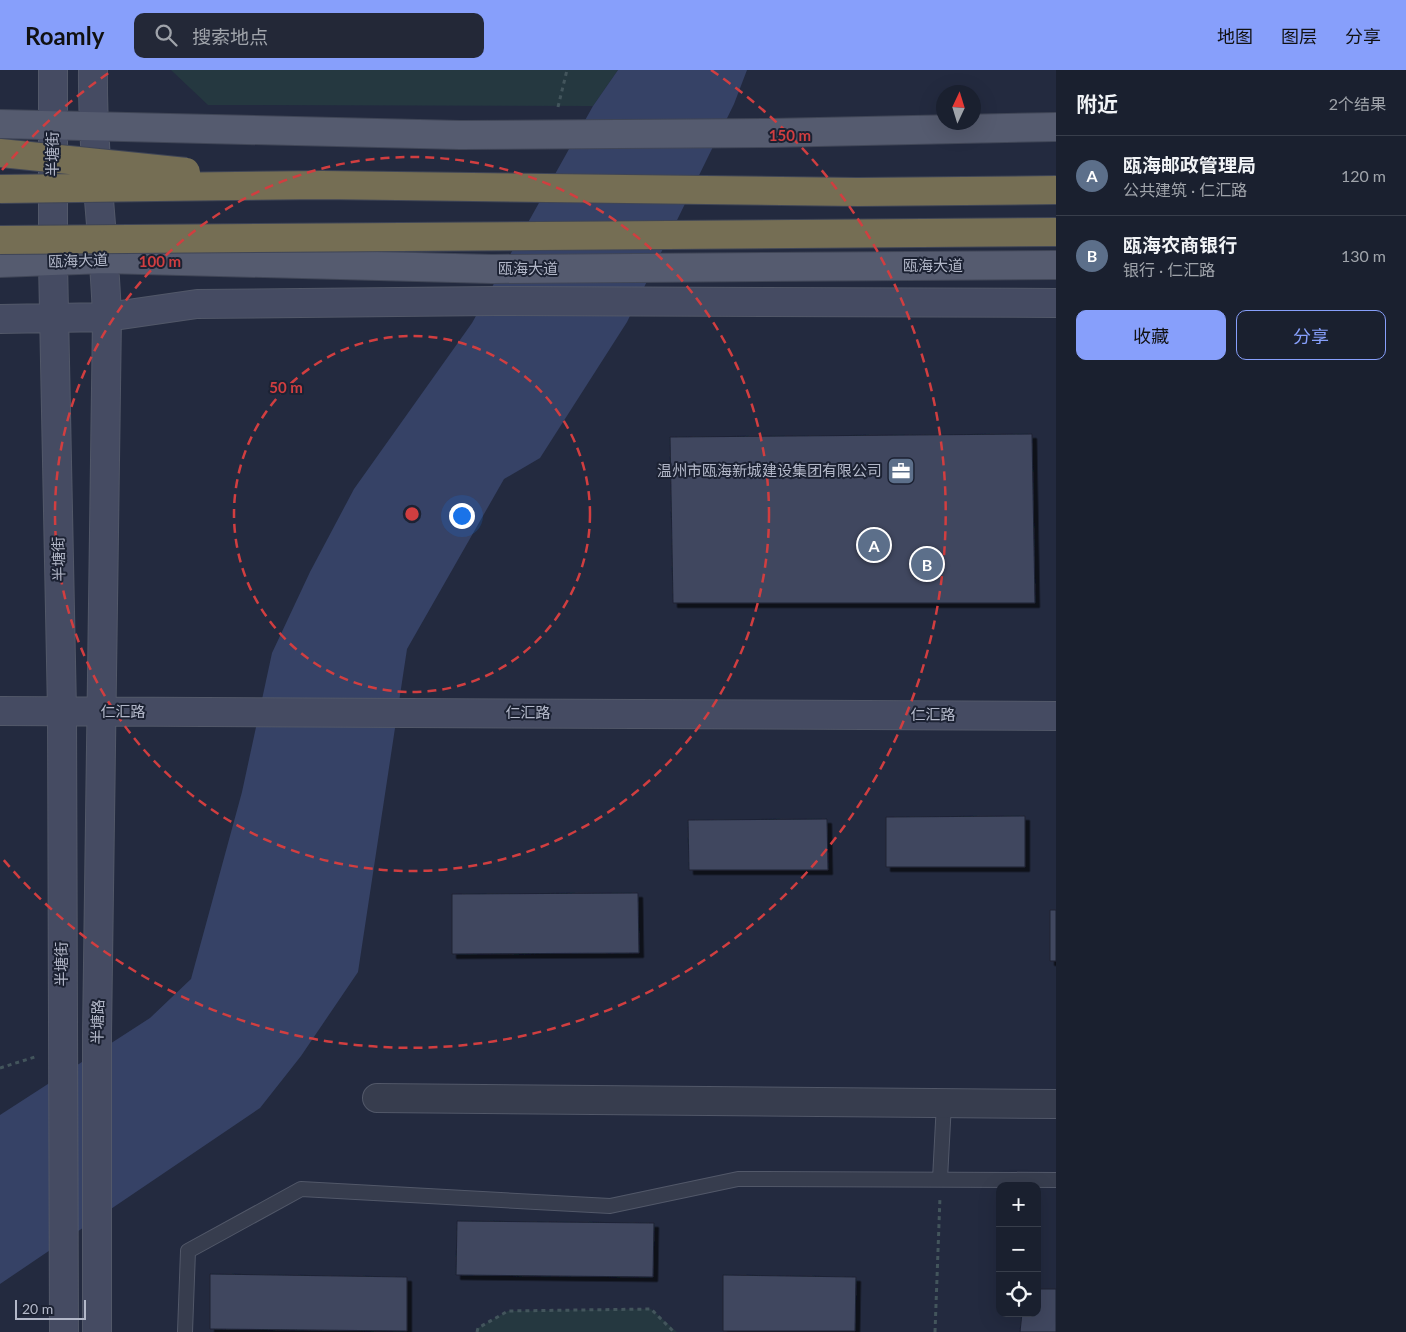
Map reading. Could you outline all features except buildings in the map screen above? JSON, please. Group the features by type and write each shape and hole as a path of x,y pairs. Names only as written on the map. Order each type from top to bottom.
{"highway":[{"path":"0,153 322,185"},
{"path":"0,189 322,185 857,192 1056,190"},
{"name":"瓯海大道","path":"0,240 1056,232"}],"main road":[{"name":"半塘街","path":"53,70 53,262 62,711 62,1049"},
{"path":"93,70 92,126 105,259 107,317 103,712"},
{"path":"0,124 460,135 772,133 1056,127"},
{"name":"瓯海大道","path":"0,262 53,262 105,259 492,269 1056,265"},
{"path":"0,319 107,317 197,304 494,300 1056,303"},
{"name":"仁汇路","path":"0,711 1056,716"},
{"name":"半塘路","path":"98,1332 97,1035 103,712"},
{"path":"62,1049 65,1226 64,1332"}],"street":[{"path":"377,1098 1056,1104"}],"lane":[{"path":"940,1179 944,1103"},
{"path":"185,1332 188,1251 301,1189 610,1206 738,1179 1056,1180"}],"path":[{"path":"558,107 567,70"},
{"path":"0,1068 62,1049"},
{"path":"935,1332 940,1179"},
{"path":"477,1332 478,1328 508,1311 651,1309 674,1332"}],"shaded area":[{"path":"171,70 618,70 593,106 208,105"},
{"path":"651,1309 677,1332 477,1332 478,1328 508,1311"}],"water":[{"path":"618,70 747,70 734,104 627,322 540,458 504,479 407,649 358,972 301,1056 260,1108 0,1284 0,1115 150,1018 191,979 242,792 272,653 310,572 354,489 472,323 593,106"}],"place":[{"name":"温州市瓯海新城建设集团有限公司","path":"901,471"},
{"name":"瓯海邮政管理局","path":"874,545"},
{"name":"瓯海农商银行","path":"927,564"}]}
